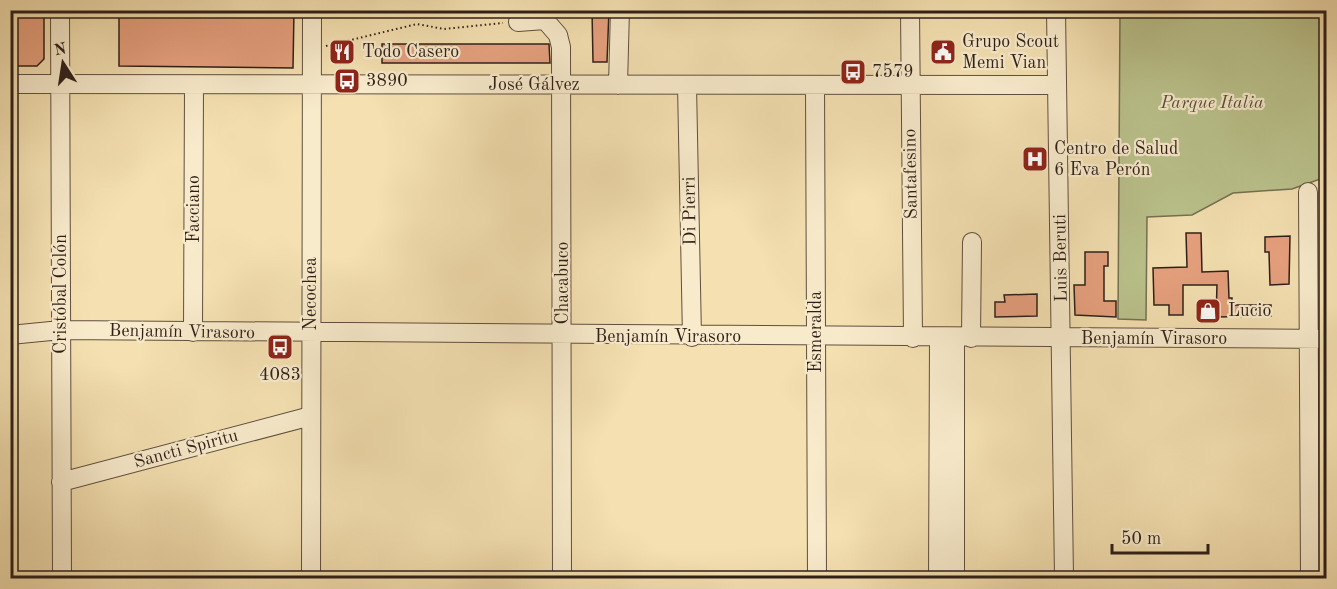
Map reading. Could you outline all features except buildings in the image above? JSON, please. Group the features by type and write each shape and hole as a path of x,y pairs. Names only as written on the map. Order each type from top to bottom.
{"street":[{"name":"Cristóbal Colón","path":"60,10 62,579"},
{"name":"Necochea","path":"312,10 312,579"},
{"path":"618,85 620,10"},
{"name":"Santafesino","path":"910,10 913,338"},
{"name":"Luis Beruti","path":"1056,10 1064,579"},
{"name":"Chacabuco","path":"518,22 545,20 558,35 561,47 562,579"},
{"name":"José Gálvez","path":"10,84 1057,85"},
{"name":"Facciano","path":"194,85 194,332"},
{"name":"Di Pierri","path":"687,85 692,337"},
{"name":"Esmeralda","path":"815,85 817,579"},
{"path":"1308,192 1317,339 1310,579"},
{"path":"938,579 955,338 972,242"},
{"name":"Benjamín Virasoro","path":"10,335 61,330 692,337 1317,339"},
{"path":"955,338 955,579"},
{"name":"Sancti Spiritu","path":"61,482 311,416"}],"path":[{"path":"312,49 417,24 444,28 518,22"}],"green space":[{"name":"Parque Italia","path":"1120,11 1326,11 1326,177 1292,189 1233,193 1192,215 1147,217 1146,320 1118,319"}],"place":[{"name":"Todo Casero","path":"342,52"},
{"name":"Grupo Scout Memi Vian","path":"943,52"},
{"name":"7579","path":"853,72"},
{"name":"3890","path":"347,81"},
{"name":"Centro de Salud 6 Eva Perón","path":"1035,159"},
{"name":"Lucio","path":"1208,311"},
{"name":"4083","path":"280,347"}]}
